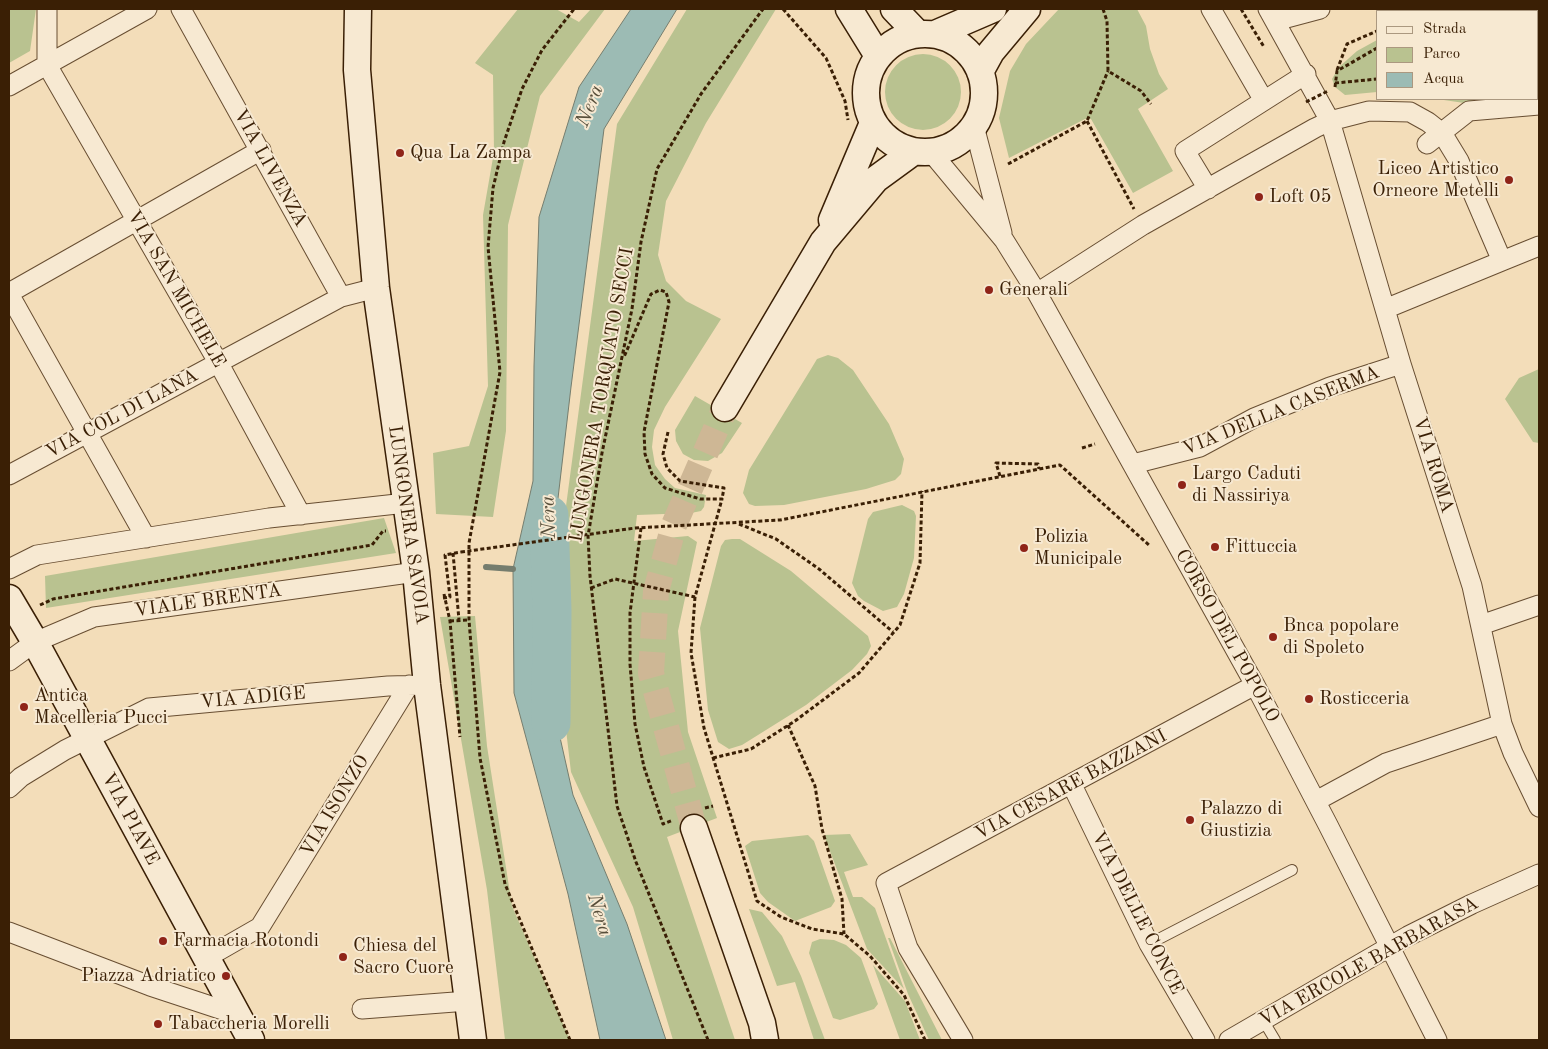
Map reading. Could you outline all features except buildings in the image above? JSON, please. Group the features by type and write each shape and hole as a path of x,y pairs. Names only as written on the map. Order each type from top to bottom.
{"street":[{"path":"46,65 47,9"},
{"path":"9,86 146,9"},
{"name":"VIA LIVENZA","path":"181,9 342,297"},
{"name":"LUNGONERA SAVOIA","path":"358,9 357,70 376,288 416,572 418,685 473,1040"},
{"path":"835,9 855,20 878,56"},
{"path":"725,408 824,242 876,179 904,156 948,148 962,139 974,126 982,109 984,90 980,72 973,58 962,47 949,39 926,34 894,9"},
{"path":"824,242 861,126 867,78 878,56 889,45 903,38 926,34 993,9"},
{"path":"980,72 991,52 1027,9"},
{"path":"1211,9 1263,100"},
{"path":"1272,15 1320,9"},
{"name":"VIA ROMA","path":"1272,15 1313,88 1343,148 1401,364 1472,586 1502,724 1513,754 1539,807"},
{"name":"VIA SAN MICHELE","path":"46,65 218,362 301,515"},
{"path":"1208,189 1185,150 1263,100 1313,88"},
{"path":"1427,144 1435,127 1469,111 1539,104"},
{"path":"1037,293 1143,225 1330,121 1369,111 1390,110 1410,112 1435,127 1459,160 1502,262"},
{"path":"861,126 884,137 897,146 922,152"},
{"name":"CORSO DEL POPOLO","path":"974,126 1004,240"},
{"path":"146,538 9,293 261,150"},
{"name":"CORSO DEL POPOLO","path":"922,152 1004,240 1037,293 1255,685 1437,1040"},
{"path":"1385,309 1539,246"},
{"path":"342,297 376,288"},
{"name":"VIA COL DI LANA","path":"9,475 86,432 342,297"},
{"name":"VIA DELLA CASERMA","path":"1133,464 1200,447 1262,414 1330,387 1401,364"},
{"path":"9,569 37,555 301,515 408,515"},
{"name":"VIALE BRENTA","path":"9,661 35,642 94,617 416,572"},
{"path":"1481,625 1539,605"},
{"name":"VIA PIAVE","path":"14,606 251,1040"},
{"name":"VIA ADIGE","path":"9,788 22,777 86,738 149,708 418,685"},
{"name":"VIA ISONZO","path":"206,958 260,927 418,685"},
{"name":"VIA CESARE BAZZANI","path":"963,1040 908,948 886,884 1255,685"},
{"path":"1316,801 1386,763 1502,724"},
{"name":"VIA DELLE CONCE","path":"1072,785 1149,944 1205,1040"},
{"path":"690,819 766,1035"},
{"name":"VIA ERCOLE BARBARASA","path":"1229,1040 1390,946 1472,904 1539,874"},
{"path":"9,932 150,986 238,1016"},
{"path":"362,1009 468,1001"}],"lane":[{"path":"1149,944 1292,870"},
{"path":"1263,1020 1275,1040"}],"path":[{"path":"570,1040 505,884 480,758 469,620 470,543 500,372 488,247 493,188 504,142 522,89 542,50 574,9"},
{"name":"LUNGONERA TORQUATO SECCI","path":"708,1040 636,862 616,806 591,588 588,536 602,453 632,309 641,242 657,169 701,94 763,9"},
{"path":"783,9 826,58 845,101 861,126"},
{"path":"1008,164 1087,121 1108,71 1107,21 1104,9"},
{"path":"1313,88 1335,87 1337,71 1346,44 1376,31"},
{"path":"1337,71 1376,49"},
{"path":"1108,71 1140,91 1152,104"},
{"path":"1313,88 1336,83 1376,79"},
{"path":"1087,121 1143,225"},
{"path":"620,364 652,294 660,290 666,292 669,302 644,432 645,454 652,474 665,488 700,499 722,499"},
{"path":"668,432 664,454 667,468 680,481 724,488 696,597 691,653 704,728 757,901 781,917 804,926 844,934 870,956 904,995 920,1024 925,1040"},
{"path":"1082,448 1094,444"},
{"path":"1000,476 996,463 1038,464 1039,469"},
{"path":"450,598 445,555 636,528 780,520 1060,465 1150,546"},
{"path":"713,758 751,749 788,725 859,673 900,624 920,563 922,491"},
{"path":"14,606 372,545 383,531 408,515"},
{"path":"736,523 776,539 819,569 893,632"},
{"path":"641,528 630,613 630,664 636,724 644,767 663,824 690,819 713,806"},
{"path":"453,554 458,620"},
{"path":"591,588 615,579 696,597"},
{"path":"450,621 469,620"},
{"path":"788,725 815,786 822,829 842,899 844,934"}],"green space":[{"path":"9,9 36,9 30,51 9,63"},
{"path":"518,9 556,9 579,22 591,9 605,9 540,96 508,225 506,431 493,517 436,514 433,453 469,446 488,386 483,215 494,152 493,75 475,63"},
{"path":"687,9 776,9 706,123 666,201 658,255 666,281 686,301 721,319 665,407 654,430 652,447 655,465 665,479 675,488 706,495 704,507 701,511 691,513 637,515 634,541 688,536 697,542 678,631 688,732 717,818 667,837 735,1040 673,1040 633,907 571,772 552,611 617,124"},
{"path":"1059,9 1137,9 1146,26 1150,49 1159,74 1168,89 1138,109 1173,171 1133,193 1091,119 1085,119 1009,158 999,118 1010,71 1026,44"},
{"path":"1539,9 1539,114 1444,100 1538,100 1538,10 1474,10"},
{"path":"1376,41 1376,92 1345,95 1335,87 1332,79 1339,67 1357,51"},
{"path":"923,54 937,57 950,65 958,78 961,92 958,106 950,119 937,127 923,130 909,127 896,119 888,106 885,92 888,78 896,65 909,57"},
{"path":"828,355 838,358 853,370 889,424 904,459 901,474 895,480 866,489 784,505 755,506 749,504 743,493 749,470 817,359"},
{"path":"1539,369 1539,443 1533,442 1505,399 1519,378"},
{"path":"695,396 742,423 722,453 708,461 694,460 683,454 676,441 675,430"},
{"path":"902,505 914,511 916,516 914,558 904,594 897,607 883,611 858,596 852,583 868,519 873,512"},
{"path":"384,518 396,553 46,608 45,576"},
{"path":"740,539 791,571 868,636 871,646 867,654 852,670 806,705 742,745 729,749 718,742 708,710 700,628 721,546 725,540"},
{"path":"475,616 487,746 512,906 570,1040 505,1040 487,890 440,617"},
{"path":"850,834 868,865 844,872 853,897 862,897 875,908 904,989 867,949 825,838 825,835"},
{"path":"808,835 814,841 835,901 831,907 795,921 768,902 760,893 745,846 752,841"},
{"path":"749,909 762,912 782,936 801,976 825,1040 814,1040 795,982 777,986"},
{"path":"888,938 890,938 942,1040 929,1040 908,994"},
{"path":"820,939 834,940 846,945 861,958 878,1004 874,1009 840,1020 833,1018 809,953 812,942"},
{"path":"873,965 905,1001 920,1040 900,1040"}],"water":[{"path":"631,9 677,9 604,129 544,618 559,733 573,795 627,924 666,1040 600,1040 568,894 514,693 513,569 533,481 534,366 539,217 579,87"}],"waterway":[{"name":"Nera","path":"549,515 552,611 551,723"},
{"path":"486,567 513,569"}],"tunnel":[{"path":"694,828 651,673 656,591 674,525 725,408"}],"place":[{"name":"Qua La Zampa","path":"400,153"},
{"name":"Liceo Artistico Orneore Metelli","path":"1509,180"},
{"name":"Loft 05","path":"1259,197"},
{"name":"Generali","path":"989,290"},
{"name":"Largo Caduti di Nassiriya","path":"1182,485"},
{"name":"Fittuccia","path":"1215,547"},
{"name":"Polizia Municipale","path":"1024,548"},
{"name":"Bnca popolare di Spoleto","path":"1273,637"},
{"name":"Rosticceria","path":"1309,699"},
{"name":"Antica Macelleria Pucci","path":"24,707"},
{"name":"Palazzo di Giustizia","path":"1190,820"},
{"name":"Farmacia Rotondi","path":"163,941"},
{"name":"Chiesa del Sacro Cuore","path":"343,957"},
{"name":"Piazza Adriatico","path":"226,976"},
{"name":"Tabaccheria Morelli","path":"158,1024"}]}
